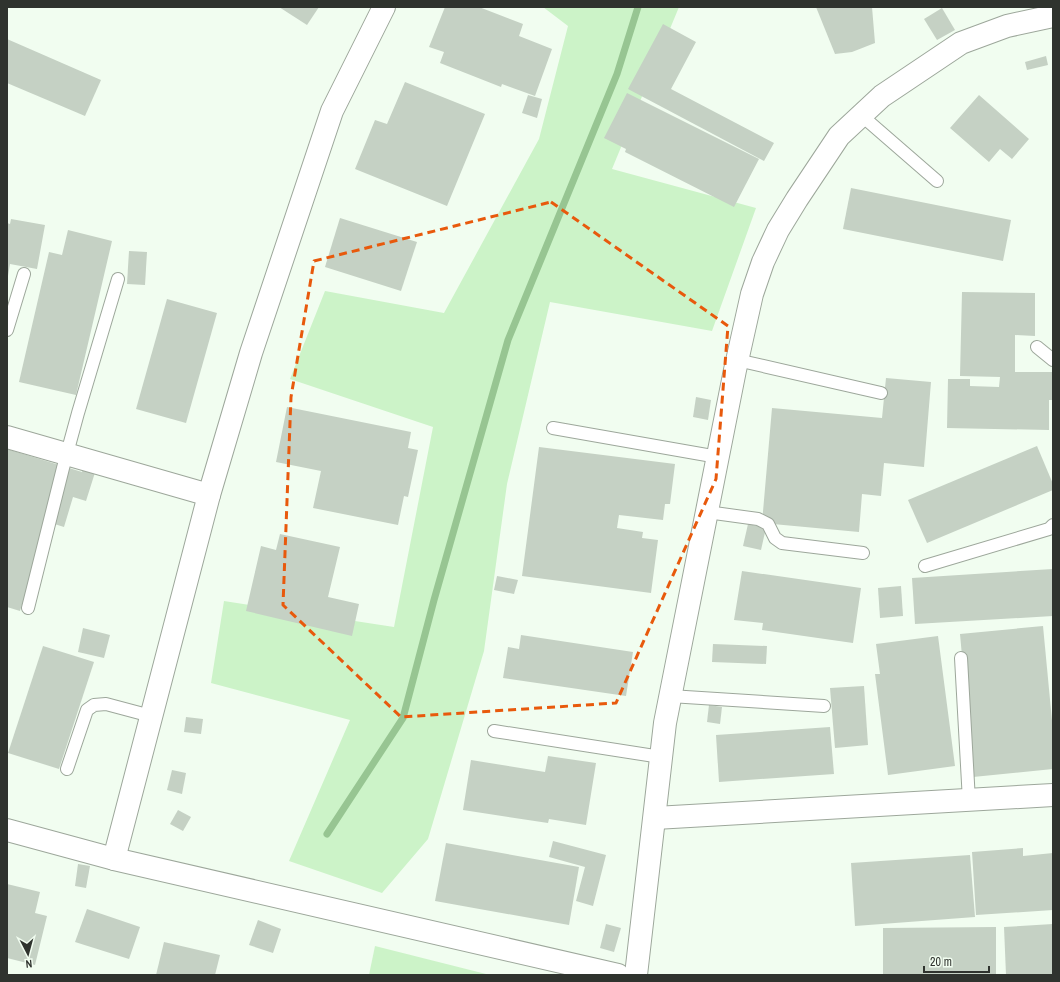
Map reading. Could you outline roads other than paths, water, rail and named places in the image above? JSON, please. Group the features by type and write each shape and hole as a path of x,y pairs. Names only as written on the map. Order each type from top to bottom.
{"street":[{"path":"114,859 209,496 251,353 332,111 384,7"},
{"path":"636,975 665,723 737,360 752,294 763,262 778,230 800,193 838,136 882,96 961,43 1007,26 1053,16"},
{"path":"7,437 209,496"},
{"path":"655,818 1053,795"},
{"path":"7,830 114,859 618,975"}],"lane":[{"path":"861,115 937,181"},
{"path":"7,330 24,274"},
{"path":"28,608 66,454 118,279"},
{"path":"1037,347 1053,360"},
{"path":"737,360 881,393"},
{"path":"553,428 718,457"},
{"path":"707,512 758,519 768,524 775,538 782,543 863,552"},
{"path":"925,566 1049,529 1053,525"},
{"path":"961,658 969,801"},
{"path":"670,696 824,706"},
{"path":"67,769 87,710 94,705 106,704 151,716"},
{"path":"494,731 660,757"}],"waterway":[{"path":"327,834 403,718 434,600 508,340 617,74 638,7"}]}
